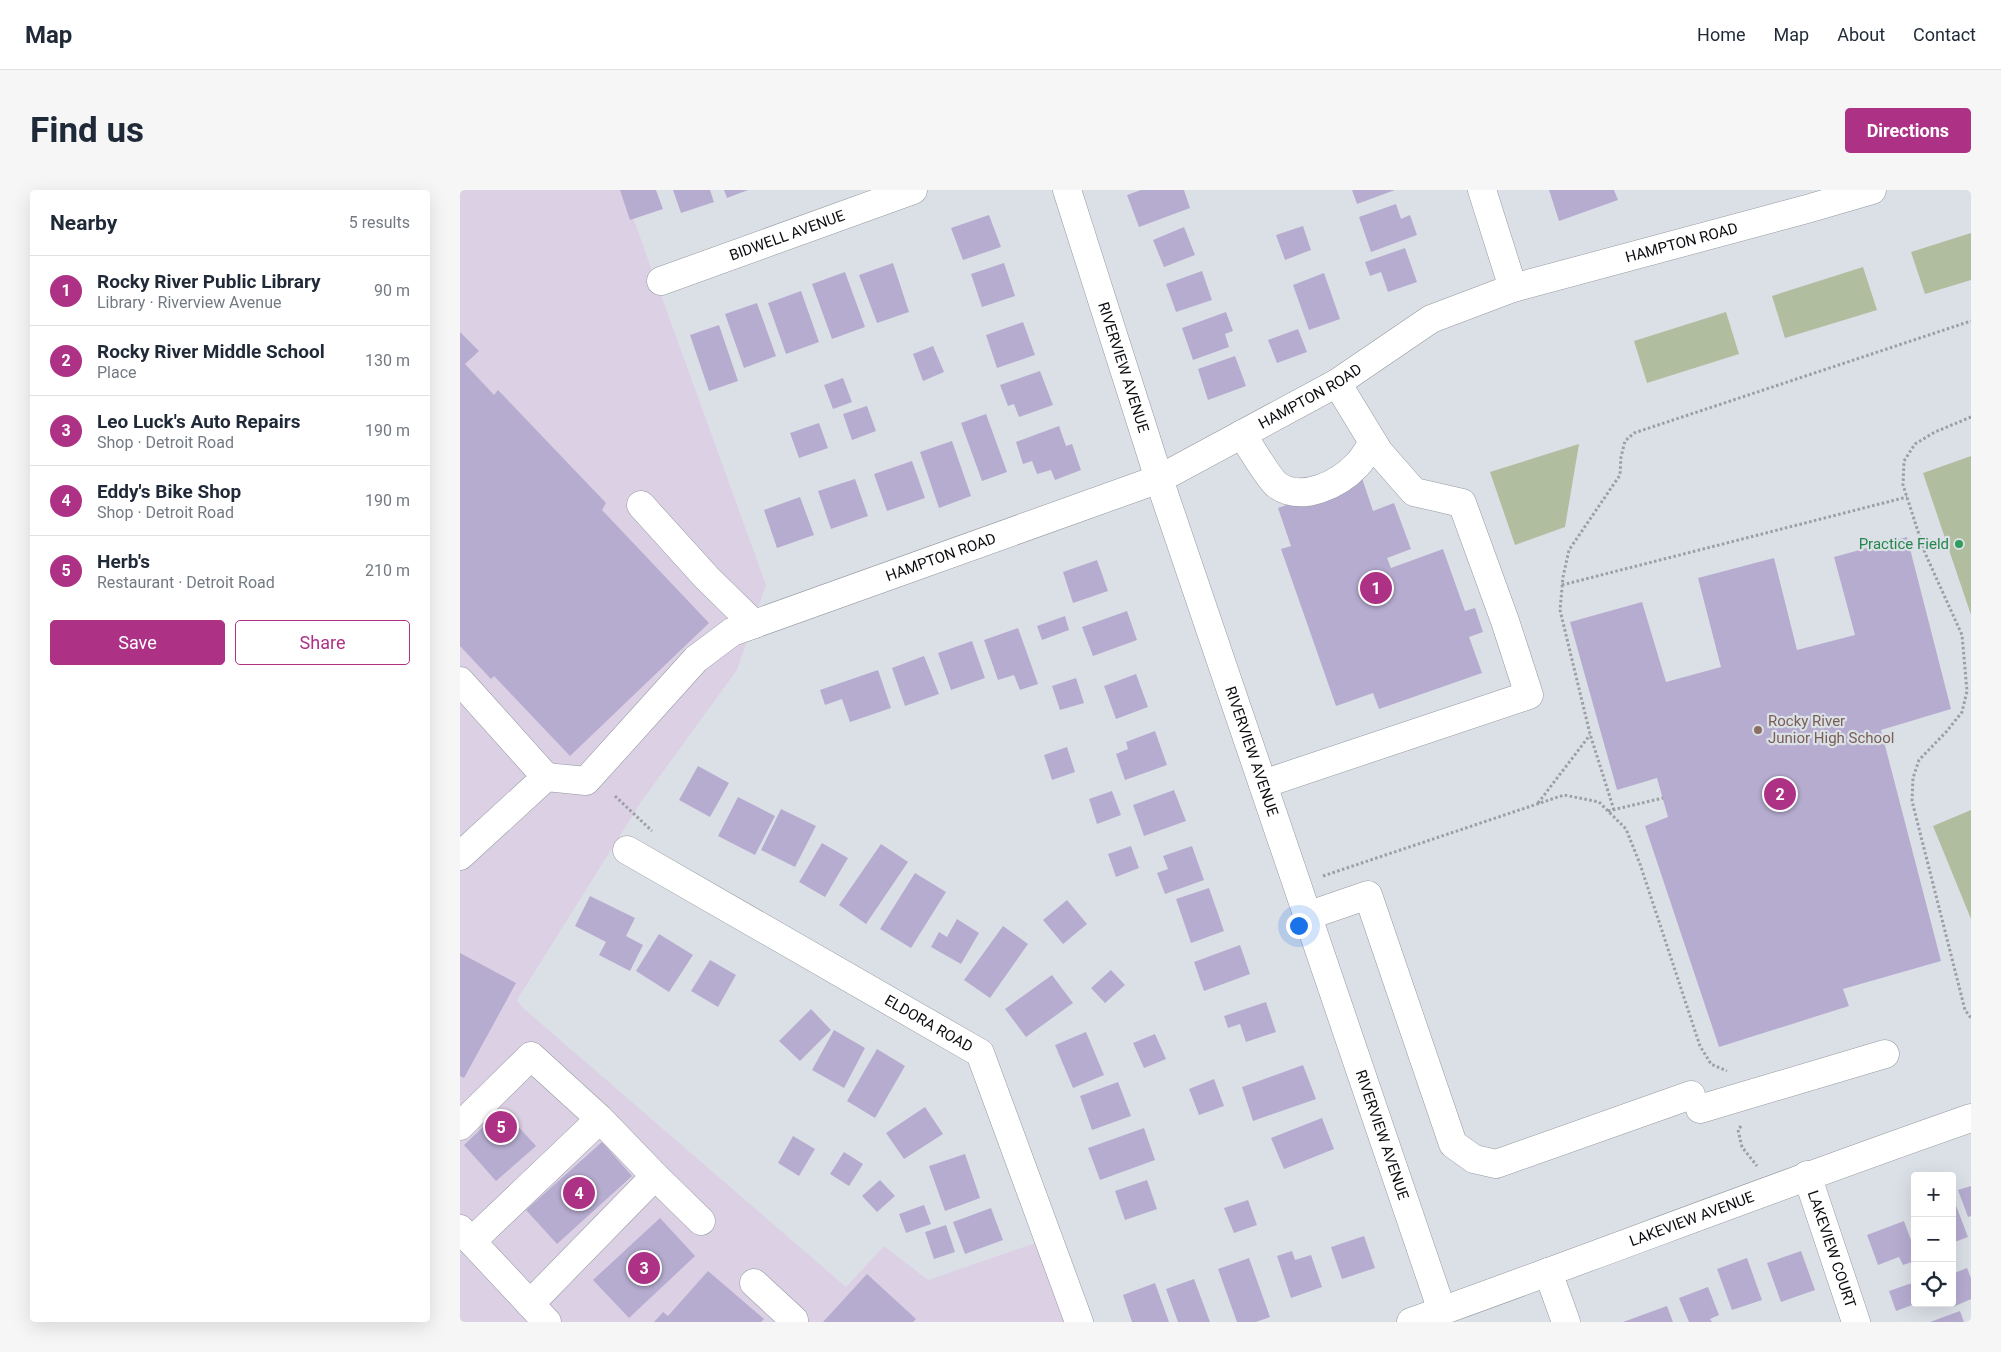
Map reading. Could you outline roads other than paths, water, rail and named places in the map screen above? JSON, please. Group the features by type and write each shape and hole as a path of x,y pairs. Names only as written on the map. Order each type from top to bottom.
{"street":[{"name":"BIDWELL AVENUE","path":"661,280 913,190"},
{"name":"RIVERVIEW AVENUE","path":"1067,190 1159,479 1442,1311"},
{"path":"1482,190 1513,288"},
{"name":"HAMPTON ROAD","path":"546,777 586,781 696,659 732,632 1159,479 1337,383 1432,319 1513,288 1804,200 1872,190"},
{"path":"1263,784 1529,695 1505,621 1462,503 1414,492 1378,452 1337,383"},
{"path":"1242,434 1276,485 1295,493 1310,492 1339,481 1358,464 1373,443"},
{"path":"641,505 707,578 754,624"},
{"path":"460,682 546,777 460,856"},
{"name":"ELDORA ROAD","path":"627,850 980,1053 1079,1322"},
{"path":"1307,916 1368,895 1453,1144 1474,1160 1496,1164 1695,1102 1885,1054"},
{"path":"460,1126 530,1056 600,1119 701,1221"},
{"name":"LAKEVIEW AVENUE","path":"1411,1322 1739,1202 1807,1175 1971,1118"},
{"path":"600,1119 466,1235 538,1313 655,1176"},
{"name":"LAKEVIEW COURT","path":"1807,1175 1856,1322"},
{"path":"1548,1272 1566,1322"},
{"path":"754,1283 794,1320 792,1322"}],"place":[{"name":"Practice Field","path":"1959,544"},
{"name":"Rocky River Public Library","path":"1376,588"},
{"name":"Rocky River Junior High School","path":"1758,730"},
{"name":"Rocky River Middle School","path":"1780,794"},
{"name":"Herb's","path":"501,1127"},
{"name":"Eddy's Bike Shop","path":"579,1193"},
{"name":"Leo Luck's Auto Repairs","path":"644,1268"}]}
